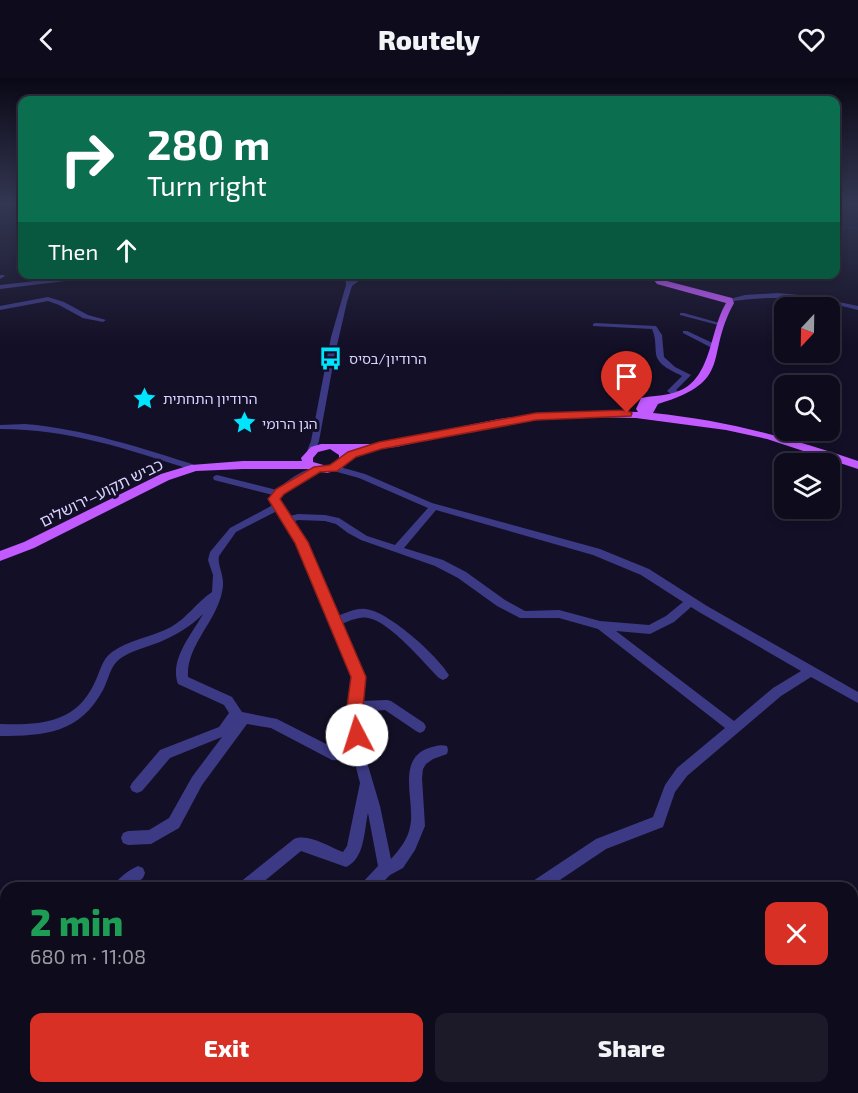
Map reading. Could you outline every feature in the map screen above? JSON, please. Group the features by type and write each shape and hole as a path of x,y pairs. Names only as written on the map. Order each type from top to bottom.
{"main road":[{"path":"656,279 666,285 729,300 730,303 720,324 713,359 700,380 694,386 663,401 663,407 672,412 771,434 794,444"},
{"path":"551,415 561,411 619,408 645,400 672,396"},
{"path":"645,414 654,402 672,396"},
{"path":"645,400 641,409 645,414"},
{"path":"379,446 320,447 312,461 333,468 352,454 379,446 498,422 551,415 645,414 719,425 794,444 858,465"},
{"path":"335,447 344,453 345,460"},
{"name":"כביש תקוע–ירושלים","path":"0,556 29,545 165,477 195,468 312,461"}],"street":[{"path":"0,287 82,279"},
{"path":"217,478 279,500 302,542 358,677 355,712 345,752 339,755 322,750 273,723 240,715 228,701 182,680 180,676 184,662 208,614 216,592 220,576 213,560 217,552 233,530 279,500 312,461 317,439 316,427 325,396 332,348 349,285 348,279"},
{"path":"349,285 358,279"},
{"path":"729,300 751,295 774,294 858,308"},
{"path":"0,308 48,298 56,300 80,316 103,320"},
{"path":"682,314 720,324"},
{"path":"595,325 654,327 658,333 659,357 662,362 687,375 670,391 672,396"},
{"path":"685,332 715,346"},
{"path":"0,427 49,427 76,432 195,468"},
{"path":"317,439 335,447"},
{"path":"345,460 362,476"},
{"path":"333,468 362,476 434,507 596,552 645,572 858,699"},
{"path":"398,548 434,507"},
{"path":"288,520 297,517 339,521 364,538 439,563 524,615 559,614 600,625 650,630 670,619 691,601"},
{"path":"0,730 37,731 57,726 76,717 93,699 109,661 117,654 170,633 192,619 216,592"},
{"path":"335,621 367,613 377,616 403,635 443,675"},
{"path":"600,625 735,729"},
{"path":"545,882 601,844 658,822 669,789 682,772 777,692 810,671"},
{"path":"355,712 387,705 420,727"},
{"path":"355,712 358,752 386,869"},
{"path":"136,787 165,754 223,731 240,715"},
{"path":"128,838 151,837 174,823 197,781 240,715"},
{"path":"373,882 386,869 393,868 400,862 418,824 415,790 418,763 423,756 432,751 442,750"},
{"path":"251,882 299,843 308,844 323,853 346,861 354,849 366,781"},
{"path":"127,882 138,873"}],"place":[{"name":"הרודיון/בסיס","path":"331,358"},
{"name":"הרודיון התחתית","path":"145,398"},
{"name":"הגן הרומי","path":"244,423"}],"route":[{"path":"357,735 355,707 358,677 302,542 274,499 280,491 318,469 339,466 352,454 379,446 536,416 627,413"}]}
